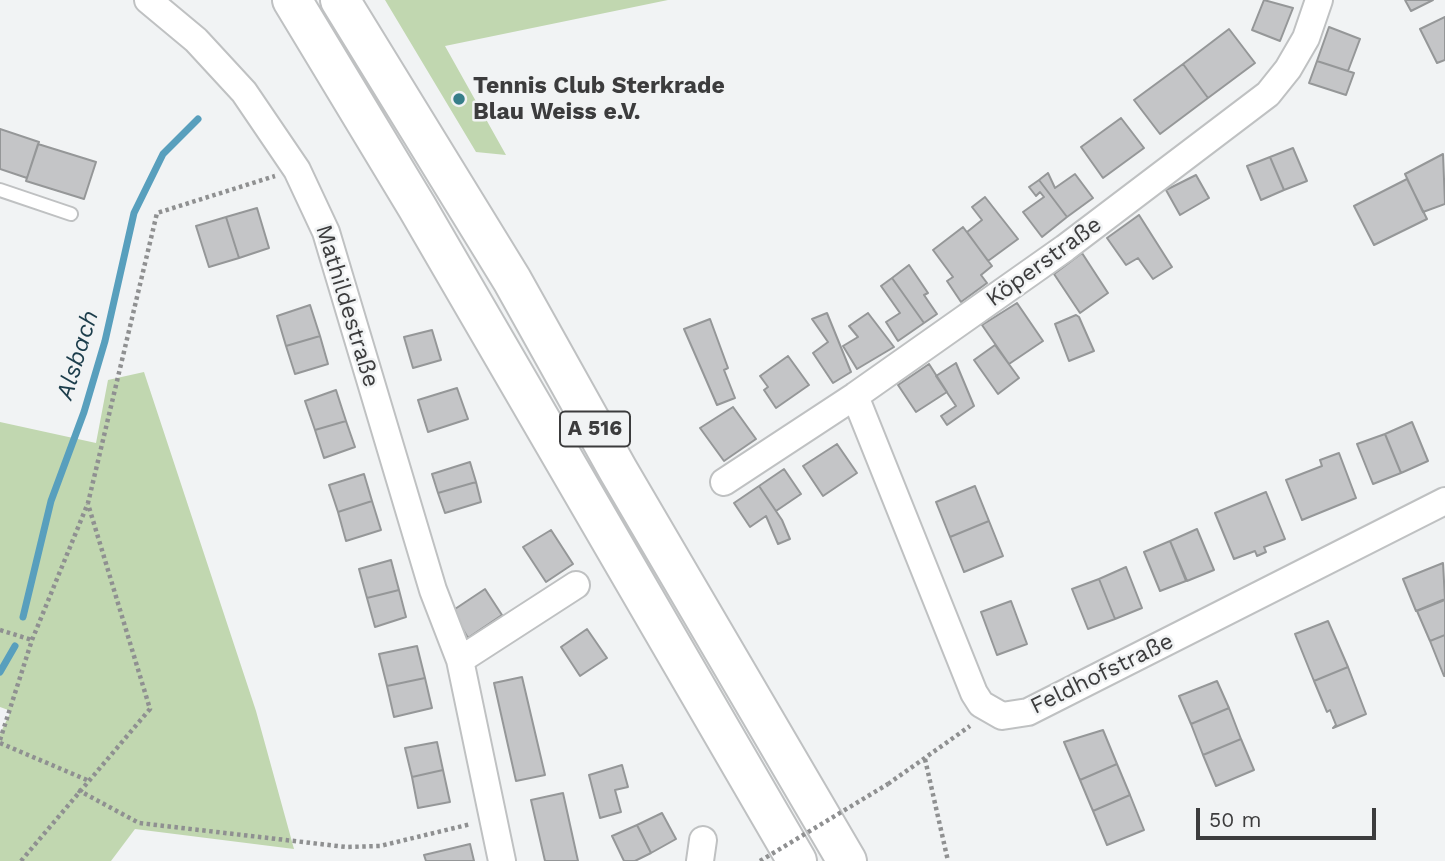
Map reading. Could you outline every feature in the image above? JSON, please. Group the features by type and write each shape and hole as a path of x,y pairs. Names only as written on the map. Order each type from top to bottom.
{"highway":[{"name":"A 516","path":"292,0 417,207 797,861"},
{"name":"A 516","path":"340,0 512,280 618,470 847,861"}],"street":[{"name":"Mathildestraße","path":"148,0 196,40 244,92 297,170 326,232 433,590 460,660 502,861"},
{"name":"Köperstraße","path":"724,482 855,396 1065,248 1268,94 1279,82 1306,38 1319,0"},
{"path":"855,396 974,693 989,711"},
{"name":"Feldhofstraße","path":"989,711 1002,716 1028,712 1445,501"},
{"path":"460,660 576,584"}],"lane":[{"path":"0,190 71,214"}],"path":[{"path":"87,780 0,741 32,640 88,503 157,213 297,170"},
{"path":"21,861 78,790 150,709 88,503"},
{"path":"0,630 32,640"},
{"path":"760,861 888,784 989,711"},
{"path":"925,759 948,861"},
{"path":"78,790 139,823 346,847 380,846 492,819"}],"green space":[{"name":"Tennis Club Sterkrade Blau Weiss e.V.","path":"385,0 668,0 445,46 506,155 476,152"},
{"path":"144,372 256,711 294,849 135,829 111,861 0,861 0,734 11,711 0,707 0,422 96,443 108,380"}],"building":[{"path":"1264,0 1293,8 1280,41 1252,30"},
{"path":"1405,0 1433,0 1411,11"},
{"path":"1445,17 1445,60 1437,63 1420,29"},
{"path":"1329,27 1360,39 1348,71 1317,61"},
{"path":"1229,29 1255,63 1208,98 1183,64"},
{"path":"1317,61 1354,73 1346,95 1309,83"},
{"path":"1183,64 1208,98 1160,134 1134,100"},
{"path":"1121,118 1144,148 1103,178 1081,147"},
{"path":"0,129 39,142 27,178 0,169"},
{"path":"38,144 96,162 84,199 26,181"},
{"path":"1293,148 1307,181 1284,190 1270,157"},
{"path":"1443,154 1445,204 1423,212 1405,174"},
{"path":"1270,157 1284,190 1261,200 1247,166"},
{"path":"1048,173 1055,188 1075,174 1093,198 1067,217 1039,180"},
{"path":"1196,175 1209,198 1180,215 1166,190"},
{"path":"1407,179 1427,219 1374,245 1354,206"},
{"path":"1039,180 1067,217 1042,237 1023,212 1044,197 1040,192 1036,196 1029,187"},
{"path":"985,197 1018,239 988,261 967,232 982,220 972,207"},
{"path":"257,208 269,248 239,258 226,217"},
{"path":"1139,215 1172,267 1153,279 1138,258 1126,265 1107,238"},
{"path":"226,217 239,258 209,267 196,226"},
{"path":"963,227 992,266 981,275 987,283 961,302 947,281 953,277 933,250"},
{"path":"1082,253 1108,293 1080,313 1054,274"},
{"path":"909,265 928,293 924,295 937,314 924,323 892,278"},
{"path":"892,278 924,323 898,341 886,322 900,313 881,286"},
{"path":"1017,303 1043,341 1009,364 982,325"},
{"path":"310,305 320,336 286,346 277,316"},
{"path":"827,313 851,372 833,383 813,353 828,342 812,319"},
{"path":"868,313 894,347 857,369 843,346 858,337 849,326"},
{"path":"1076,315 1094,351 1069,361 1055,324"},
{"path":"710,319 728,368 724,370 735,398 717,405 684,329"},
{"path":"432,330 441,360 413,368 404,337"},
{"path":"320,336 328,364 295,374 286,346"},
{"path":"995,345 1019,378 998,394 974,360"},
{"path":"788,356 809,385 776,408 764,390 768,387 760,376"},
{"path":"956,363 974,406 947,425 941,416 956,406 936,376"},
{"path":"929,364 947,392 916,412 898,385"},
{"path":"457,388 468,419 428,432 418,400"},
{"path":"336,390 346,421 315,430 305,401"},
{"path":"733,407 756,439 724,461 700,428"},
{"path":"346,421 355,447 324,458 315,430"},
{"path":"1412,422 1428,461 1401,473 1385,434"},
{"path":"1385,434 1401,473 1373,484 1357,444"},
{"path":"837,444 857,473 823,496 803,466"},
{"path":"1339,453 1356,498 1302,520 1286,480 1322,466 1320,460"},
{"path":"470,462 476,482 438,493 432,474"},
{"path":"784,469 801,494 776,511 759,486"},
{"path":"364,474 372,501 338,512 329,485"},
{"path":"476,482 481,502 445,513 438,493"},
{"path":"759,486 782,520 790,539 778,544 766,516 750,527 734,503"},
{"path":"975,486 989,521 950,537 936,502"},
{"path":"1266,492 1285,539 1264,547 1266,552 1257,556 1255,551 1234,559 1215,513"},
{"path":"372,501 381,530 346,541 338,512"},
{"path":"989,521 1003,556 964,572 950,537"},
{"path":"1197,529 1214,570 1187,581 1170,541"},
{"path":"551,530 573,564 546,582 523,547"},
{"path":"1170,541 1186,581 1160,591 1144,552"},
{"path":"391,560 399,590 367,598 359,569"},
{"path":"1443,563 1445,599 1416,611 1403,579"},
{"path":"1126,567 1142,608 1115,619 1099,579"},
{"path":"1099,579 1115,619 1088,629 1072,589"},
{"path":"485,589 502,615 468,638 452,611"},
{"path":"399,590 406,617 375,627 367,598"},
{"path":"1445,600 1445,635 1430,641 1417,611"},
{"path":"1011,601 1027,644 997,655 981,612"},
{"path":"1328,621 1348,667 1314,681 1295,634"},
{"path":"587,629 607,658 580,676 561,647"},
{"path":"1445,635 1445,676 1444,676 1430,641"},
{"path":"417,646 425,678 387,686 379,654"},
{"path":"1348,667 1366,714 1333,728 1336,725 1330,710 1327,712 1314,681"},
{"path":"522,677 545,775 516,781 494,683"},
{"path":"425,678 432,708 394,717 387,686"},
{"path":"1217,681 1229,708 1191,724 1179,696"},
{"path":"1229,708 1241,739 1203,755 1191,724"},
{"path":"1103,730 1117,764 1080,780 1064,742"},
{"path":"1241,739 1254,770 1216,786 1203,755"},
{"path":"437,742 443,770 412,777 405,748"},
{"path":"1117,764 1130,795 1093,811 1080,780"},
{"path":"622,765 628,787 615,790 621,812 600,818 589,775"},
{"path":"443,770 450,802 418,808 412,777"},
{"path":"563,793 578,861 545,861 531,800"},
{"path":"1130,795 1144,830 1107,845 1093,811"},
{"path":"662,813 676,839 651,853 637,825"},
{"path":"637,825 651,853 635,861 624,861 612,836"},
{"path":"470,844 474,861 426,861 424,855"}],"waterway":[{"name":"Alsbach","path":"23,617 51,501 84,412 105,341 134,213 163,154 198,119"},
{"name":"Alsbach","path":"0,672 15,646"}],"place":[{"name":"Tennis Club Sterkrade Blau Weiss e.V.","path":"459,99"}]}
